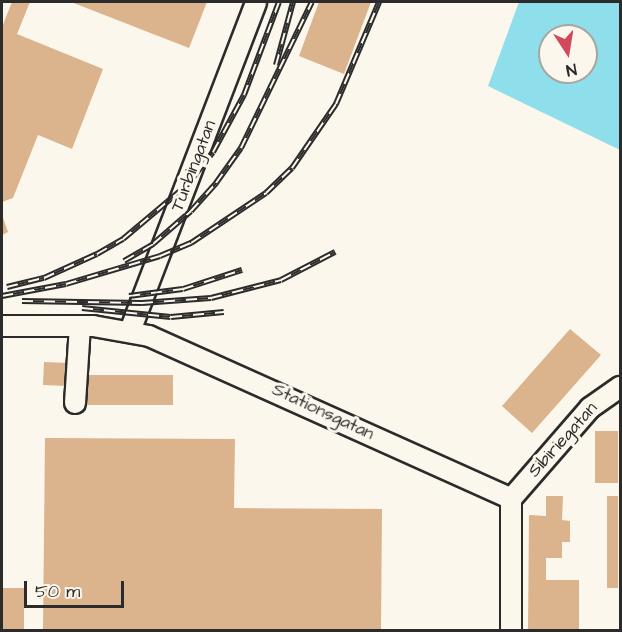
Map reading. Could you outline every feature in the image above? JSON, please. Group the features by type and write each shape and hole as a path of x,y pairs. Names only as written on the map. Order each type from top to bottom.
{"street":[{"name":"Turbingatan","path":"130,331 256,2"},
{"name":"Stationsgatan","path":"2,326 80,326 130,331 194,353 511,500"},
{"path":"75,403 80,326"},
{"name":"Sibiriegatan","path":"511,500 590,408 621,387"},
{"path":"511,500 511,630"}],"water":[{"path":"519,2 620,2 620,150 488,86"}],"building":[{"path":"12,2 30,2 17,34 103,69 72,149 38,135 13,198 2,202 2,27"},
{"path":"71,2 207,2 189,48"},
{"path":"319,2 371,2 344,74 299,56"},
{"path":"2,215 8,232 2,235"},
{"path":"570,329 601,355 532,433 502,406"},
{"path":"44,362 68,363 67,386 43,385"},
{"path":"85,375 173,375 173,405 85,405"},
{"path":"595,431 618,431 618,483 595,483"},
{"path":"45,438 235,439 234,508 382,509 381,630 43,630"},
{"path":"546,496 563,496 562,520 570,521 570,542 562,542 562,558 546,558 546,580 579,580 579,630 528,630 529,515 546,516"},
{"path":"607,496 618,496 618,588 607,588"},
{"path":"2,588 24,588 24,630 2,630"}],"railway":[{"path":"7,287 44,278 97,254 123,239 186,186 213,152 244,95 279,2"},
{"path":"276,65 293,2"},
{"path":"124,261 153,244 191,211 216,183 241,148 312,2"},
{"path":"2,296 66,284 160,256 191,243 266,193 292,168 336,104 379,2"},
{"path":"22,301 142,303 211,298 281,280 335,252"},
{"path":"129,296 183,289 242,270"},
{"path":"82,308 171,317 224,312"}]}
